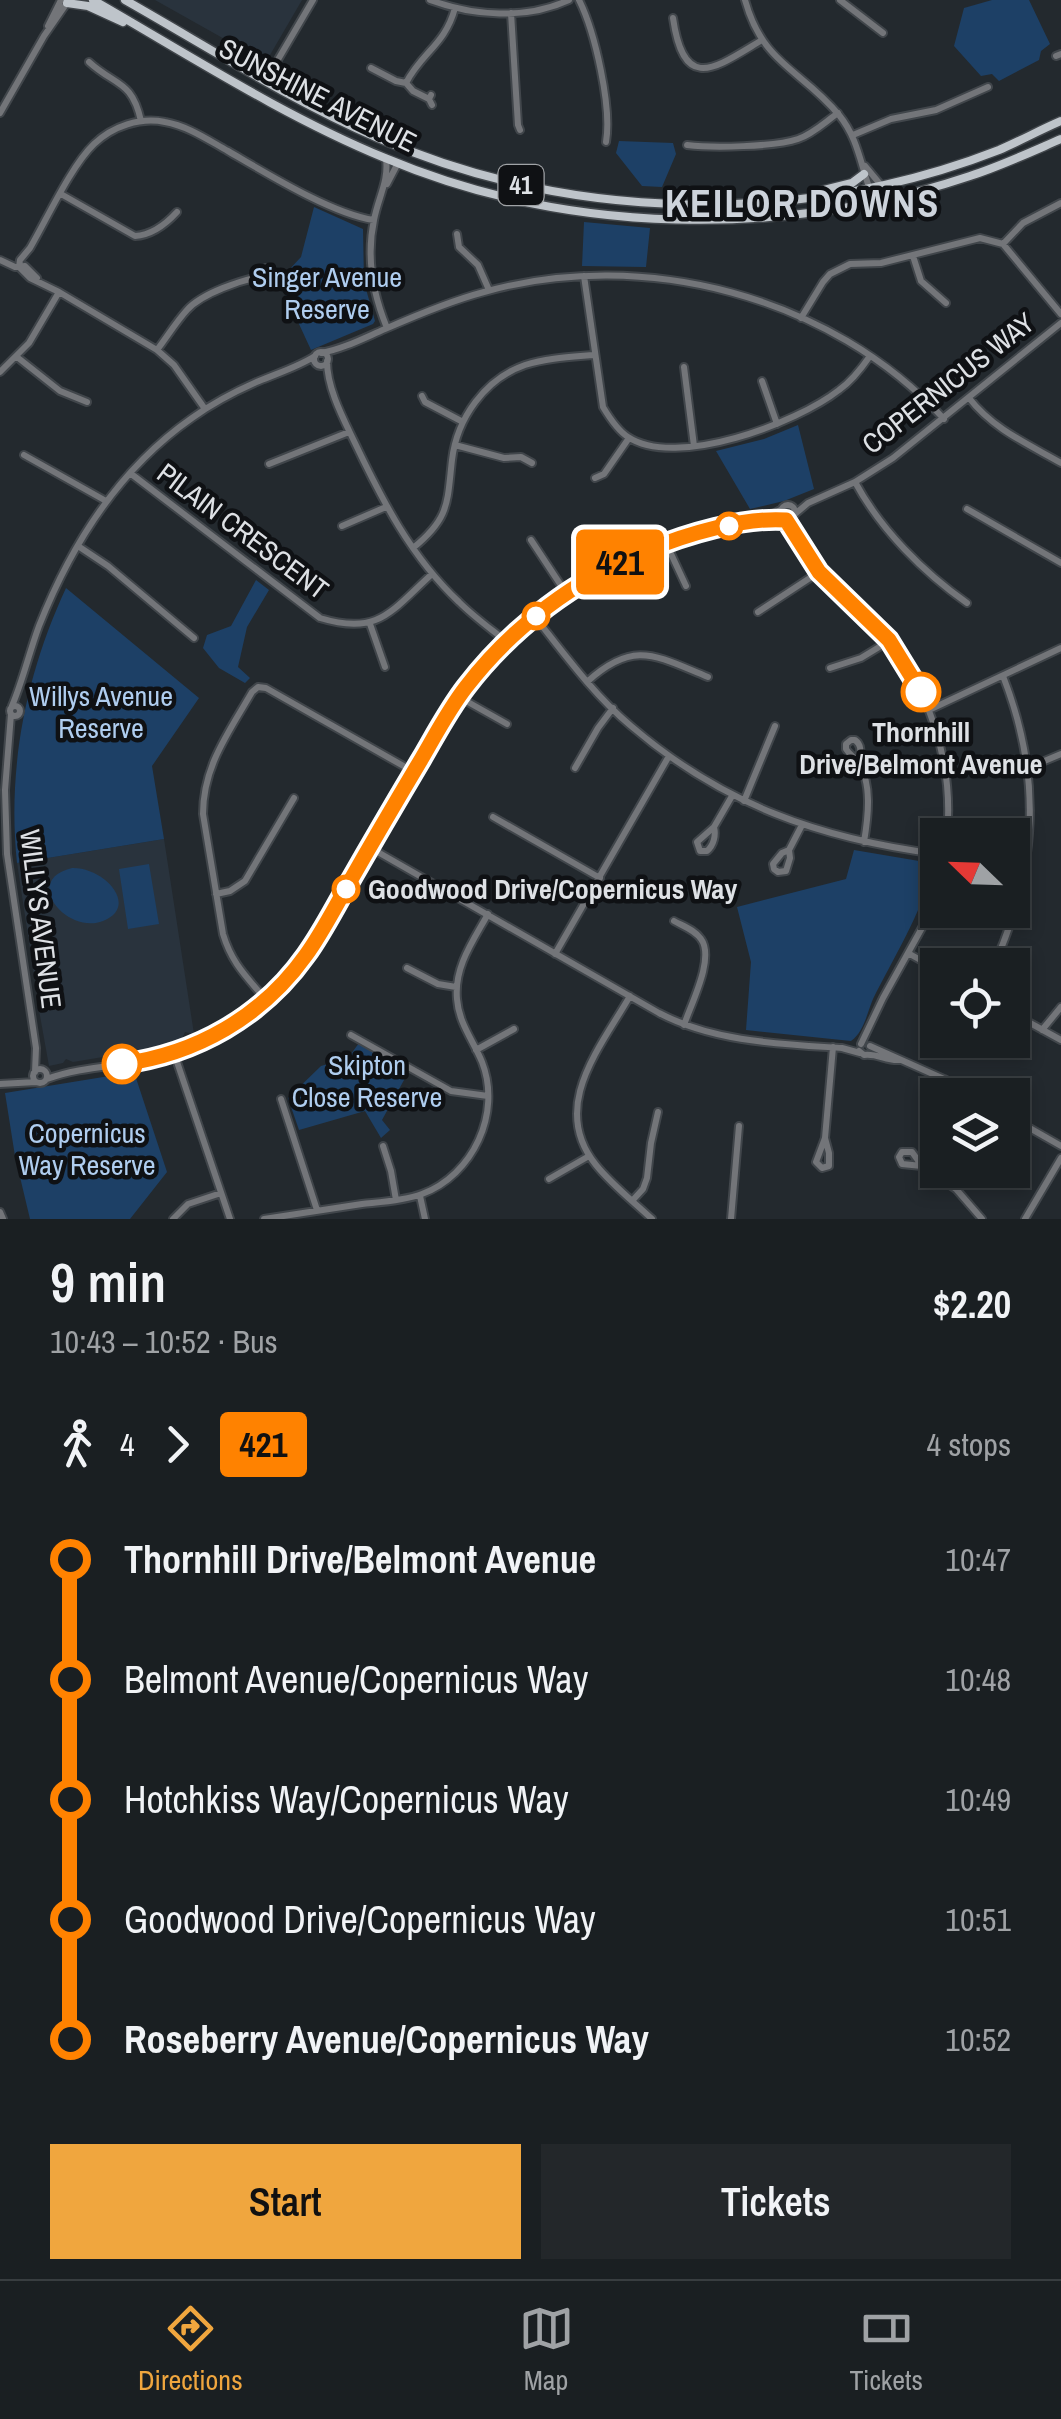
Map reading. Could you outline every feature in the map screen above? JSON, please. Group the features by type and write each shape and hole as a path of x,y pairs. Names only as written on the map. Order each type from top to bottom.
{"main road":[{"name":"SUNSHINE AVENUE","path":"93,0 318,127 398,163 460,184 543,204 619,216 738,219 864,204 992,168 1061,138"},
{"name":"SUNSHINE AVENUE","path":"125,0 380,139 499,180 602,199 670,204 750,203 868,187 999,150 1061,121"},
{"path":"66,1 142,28"},
{"path":"258,94 266,80"},
{"path":"341,121 394,151 398,163"},
{"path":"924,174 978,161 992,168"},
{"path":"796,198 852,183 864,169"},
{"path":"868,187 874,194 880,194 916,186 938,186"}],"street":[{"path":"266,80 312,0"},
{"path":"430,0 455,8 512,14 568,0"},
{"path":"579,0 595,40 608,121 607,144"},
{"path":"745,0 774,57 838,113 853,135 868,187"},
{"path":"840,0 883,32"},
{"path":"0,114 66,1"},
{"path":"406,82 444,37 455,8"},
{"path":"512,14 517,127"},
{"path":"673,18 680,52 685,60 701,68 718,66 762,40"},
{"path":"90,67 127,88 140,121"},
{"path":"372,68 396,82 406,82"},
{"path":"406,82 413,91 431,100"},
{"path":"853,135 891,119 936,110 988,87"},
{"path":"687,145 797,140 838,113"},
{"path":"205,409 174,365 157,350 24,274 20,260 80,160 95,143 122,126 140,121 167,122 296,189 374,220"},
{"path":"386,158 387,173 371,248 373,280 388,328"},
{"path":"384,189 398,163"},
{"path":"864,169 880,184"},
{"path":"61,194 135,236 148,234 175,215 180,223"},
{"path":"1003,244 1022,223 1061,204"},
{"path":"802,318 830,274 858,262 881,263 980,238 1003,244 1061,314"},
{"path":"454,239 478,265 489,290"},
{"path":"913,256 921,281 946,303"},
{"path":"0,260 22,267"},
{"path":"157,350 196,302 264,275"},
{"path":"584,276 603,407 628,438 664,448 694,446 778,424 836,394 870,356"},
{"name":"WILLYS AVENUE","path":"46,1073 36,1048 8,903 3,790 14,710 46,611 78,546 106,501 162,441 205,409 388,328 489,290 536,280 638,276 699,284 802,318 911,384 944,419"},
{"path":"0,372 34,336 59,292"},
{"name":"COPERNICUS WAY","path":"46,1073 66,1073 174,1053 216,1035 266,1000 313,945 459,697 507,642 566,593 612,566 666,543 762,519 790,517 855,482 944,419 1061,323"},
{"name":"WILLYS AVENUE","path":"318,360 323,366 342,348"},
{"path":"413,548 433,531 448,504 455,445 462,422 478,398 512,370 550,359 594,355"},
{"path":"17,356 60,391 87,402"},
{"path":"318,360 386,507 413,548 459,603 507,642"},
{"path":"327,361 328,378"},
{"path":"684,367 694,446"},
{"path":"762,381 778,424"},
{"path":"969,398 1000,428 1061,463"},
{"path":"422,402 462,422"},
{"path":"268,464 349,432"},
{"path":"595,478 606,478 628,438"},
{"path":"455,445 504,458 522,454 532,463"},
{"path":"24,455 106,501"},
{"name":"PILAIN CRESCENT","path":"130,472 320,618 352,626 370,624"},
{"path":"855,482 864,500 893,535 938,582 967,603"},
{"name":"COPERNICUS WAY","path":"762,519 786,507 808,504"},
{"path":"342,526 386,507"},
{"path":"786,507 795,510 790,517 781,514 786,507"},
{"path":"967,510 1061,563"},
{"path":"790,517 798,540 819,572 889,640 908,670 929,710 945,768 948,818"},
{"path":"530,540 566,593"},
{"path":"666,543 686,586"},
{"path":"78,546 194,638"},
{"path":"758,612 819,572"},
{"path":"385,667 370,624 432,574"},
{"path":"535,617 587,682 629,725 732,796 832,835 920,851"},
{"path":"830,668 861,658 889,640"},
{"path":"929,710 1061,648"},
{"path":"587,682 616,660 636,655 656,656 708,677"},
{"path":"1002,948 1011,928 1029,840 1028,762 1003,676"},
{"path":"266,1000 234,963 222,934 203,814 206,778 252,692 258,686 266,688 414,772"},
{"path":"459,697 507,724"},
{"path":"0,708 14,710"},
{"path":"575,768 613,708"},
{"path":"744,802 775,726"},
{"path":"1028,762 1042,762 1061,754"},
{"path":"555,954 669,756"},
{"path":"858,762 867,790 864,842"},
{"path":"714,827 732,796"},
{"path":"216,894 245,882 294,798"},
{"path":"492,816 600,878"},
{"path":"790,850 802,824"},
{"path":"370,847 684,1025 721,1036 865,1048 942,1078"},
{"path":"264,1219 420,1196 443,1183 470,1156 484,1129 487,1080 462,1024 457,987 463,961 488,914"},
{"path":"674,921 695,932 706,950 684,1025"},
{"path":"865,1048 872,1024 922,928"},
{"path":"908,953 920,960"},
{"path":"407,968 438,984 457,987"},
{"path":"630,996 579,1091 578,1129 599,1169 652,1219"},
{"path":"1042,1030 1061,1007"},
{"path":"1030,1023 1061,1040"},
{"path":"476,1050 515,1029"},
{"path":"351,1035 451,1091 488,1096"},
{"name":"WILLYS AVENUE","path":"34,1073 36,1048"},
{"path":"825,1138 837,1048"},
{"path":"174,1053 230,1219"},
{"path":"0,1084 44,1082 46,1073 38,1069 16,1082"},
{"path":"34,1073 37,1082"},
{"path":"281,1098 316,1210"},
{"path":"632,1200 648,1178 657,1111"},
{"path":"731,1219 739,1125"},
{"path":"1030,1128 1061,1146"},
{"path":"383,1146 396,1200"},
{"path":"548,1178 589,1156"},
{"path":"1024,1219 1061,1158"},
{"path":"955,1188 982,1219"},
{"path":"173,1219 188,1204 221,1193"},
{"path":"420,1196 426,1219"},
{"path":"338,1208 339,1219"}],"shaded area":[{"path":"155,0 302,0 270,55 258,58"},
{"path":"164,839 194,1034 185,1032 182,1039 145,1050 73,1062 66,1059 49,1066 37,999 41,991 36,988 17,863"}],"green space":[{"path":"992,0 1029,0 1050,44 1041,51 1039,60 999,81 992,74 981,76 954,46 964,8"},
{"path":"619,141 673,143 676,154 662,187 642,186 616,153"},
{"name":"Singer Avenue Reserve","path":"314,207 363,229 364,282 375,321 311,350 281,285 270,287 269,276 287,272 301,257"},
{"path":"584,222 650,228 646,267 582,266"},
{"path":"798,425 814,489 750,509 716,451 764,439"},
{"path":"256,580 269,590 247,627 238,667 250,678 245,683 219,668 203,648 207,635 231,626"},
{"name":"Willys Avenue Reserve","path":"66,588 199,698 152,766 164,839 17,863 15,792 23,722 40,654"},
{"path":"854,850 920,861 920,905 859,1033 851,1041 746,1030 751,962 737,907 846,879"},
{"path":"149,864 159,924 128,929 119,869"},
{"path":"72,868 84,869 106,880 118,897 114,914 89,923 64,914 50,894 50,883 57,874"},
{"name":"Skipton Close Reserve","path":"359,1043 409,1071 382,1120 390,1130 381,1138 365,1111 299,1130 288,1098 321,1066 348,1058"},
{"name":"Copernicus Way Reserve","path":"134,1072 167,1172 130,1219 30,1219 5,1093"}],"bus line":[{"name":"421","path":"122,1064 174,1053 216,1035 245,1018 278,989 313,945 442,723 474,677 549,606 612,566 666,543 708,531 762,519 786,520 819,572 889,640 921,692"}],"place":[{"name":"Thornhill Drive/Belmont Avenue","path":"921,692"},
{"name":"Goodwood Drive/Copernicus Way","path":"346,889"}],"district":[{"name":"KEILOR DOWNS","path":"803,204"}]}
